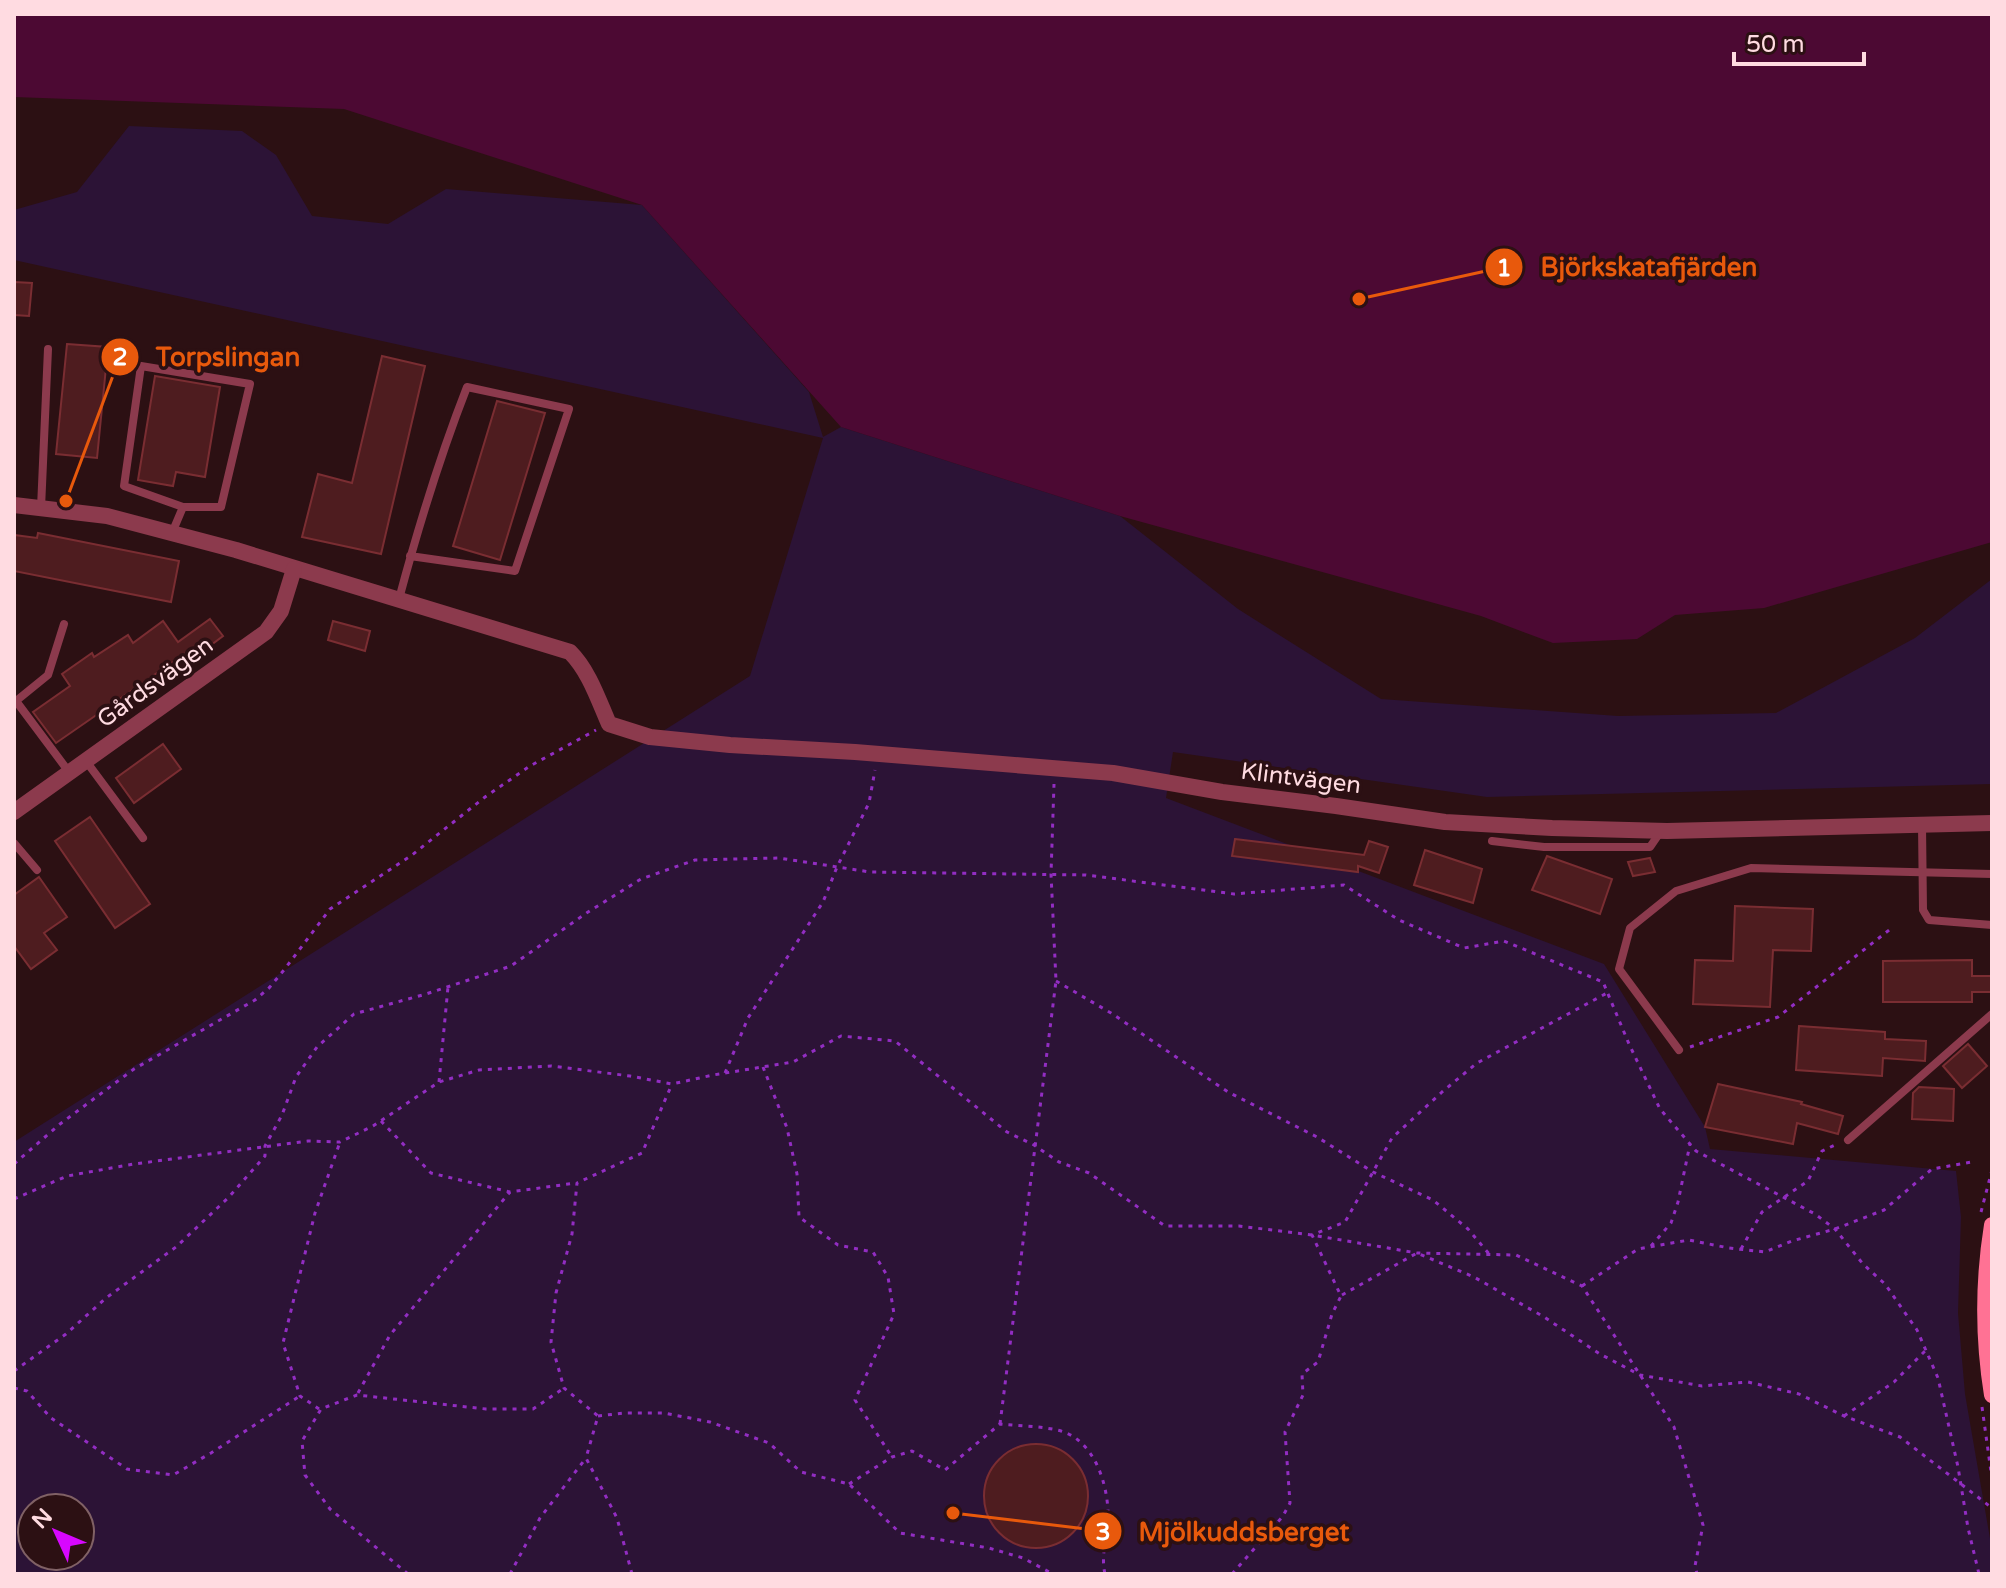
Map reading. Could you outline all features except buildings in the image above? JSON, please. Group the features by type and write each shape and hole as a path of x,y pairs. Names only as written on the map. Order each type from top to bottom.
{"street":[{"path":"14,505 107,516 172,533 570,652 587,674 609,724"},
{"name":"Gårdsvägen","path":"14,812 266,632 281,611 294,569"},
{"name":"Klintvägen","path":"609,724 650,737 730,745 1113,773 1222,792 1445,822 1662,831 1992,823"},
{"path":"1992,1225 1985,1312 1992,1395"}],"lane":[{"path":"41,508 48,349"},
{"path":"141,366 250,384 221,507 183,507 124,486 141,366"},
{"path":"399,600 410,556 467,387 569,409 515,571 410,556"},
{"path":"172,533 183,507"},
{"path":"64,624 48,675 16,701 69,773"},
{"path":"86,761 143,838"},
{"path":"1922,825 1923,910 1929,920 1992,925"},
{"path":"1492,841 1544,847 1650,847 1662,831"},
{"path":"14,843 37,870"},
{"path":"1679,1050 1619,969 1630,928 1676,891 1751,868 1992,874"},
{"path":"1848,1140 1992,1014"}],"path":[{"path":"14,1164 60,1124 134,1069 255,1000 284,970 330,909 412,855 530,766 609,724"},
{"path":"725,1073 748,1018 823,902 869,803 878,754"},
{"path":"849,1484 892,1457 912,1451 945,1470 1000,1424 1056,981 1051,874 1054,768"},
{"path":"14,1371 176,1247 229,1197 265,1156 265,1146 282,1115 296,1077 317,1047 354,1014 511,966 641,879 695,860 779,858 870,872 1086,875 1234,894 1344,885 1399,920 1464,948 1504,941 1603,982 1660,1109 1696,1151 1815,1214 1835,1229 1863,1264 1885,1284 1917,1330 1938,1378 1979,1574"},
{"path":"1679,1050 1778,1017 1893,927"},
{"path":"1056,981 1111,1013 1228,1092 1317,1137 1373,1172 1433,1200 1468,1229 1490,1255"},
{"path":"439,1082 448,987"},
{"path":"1312,1235 1345,1222 1392,1138 1477,1063 1607,992"},
{"path":"14,1199 67,1176 134,1164 308,1141 340,1142 381,1121 439,1082 479,1070 551,1066 672,1084 793,1062 841,1036 895,1041 1007,1132 1059,1162 1089,1173 1165,1226 1239,1226 1417,1253 1516,1255 1582,1286 1674,1427 1703,1525 1695,1566 1697,1574"},
{"path":"763,1067 787,1128 797,1174 799,1217 838,1245 873,1252 888,1277 894,1314 855,1400 892,1457"},
{"path":"381,1121 431,1173 510,1192 577,1183 642,1153 672,1084"},
{"path":"1741,1249 1762,1212 1808,1181 1822,1151 1848,1140"},
{"path":"321,1409 300,1396 283,1343 315,1213 340,1142"},
{"path":"1651,1246 1671,1223 1690,1144"},
{"path":"1582,1286 1638,1249 1651,1246 1689,1240 1765,1252 1884,1210 1932,1169 1972,1162"},
{"path":"577,1183 572,1234 556,1293 551,1342 564,1388 598,1416 664,1413 710,1422 769,1443 801,1472 849,1484 900,1533 989,1548 1023,1558 1053,1574"},
{"path":"357,1395 390,1335 510,1192"},
{"path":"1312,1235 1341,1296"},
{"path":"1232,1574 1283,1516 1290,1503 1285,1432 1303,1395 1302,1374 1318,1362 1332,1314 1341,1296 1417,1253"},
{"path":"1417,1253 1474,1277 1640,1375 1702,1386 1748,1382 1799,1394 1844,1416 1900,1437 1992,1508"},
{"path":"1844,1416 1894,1382 1926,1351"},
{"path":"14,1388 27,1391 51,1418 127,1469 173,1475 300,1396"},
{"path":"408,1574 330,1509 305,1475 302,1441 321,1409 357,1395 486,1409 533,1409 564,1388"},
{"path":"510,1574 540,1518 586,1458 598,1416"},
{"path":"1000,1424 1065,1432 1085,1446 1098,1466 1105,1487 1108,1515 1102,1562 1105,1574"},
{"path":"586,1458 617,1518 632,1574"}],"shaded area":[{"path":"14,14 1992,14 1992,542 1764,608 1675,615 1637,639 1553,643 1481,616 1120,516 841,427 642,205 344,109 14,97"},
{"path":"129,126 242,131 276,155 312,216 388,224 446,189 642,205 809,392 823,437 841,427 1120,516 1238,609 1381,699 1618,716 1776,713 1915,638 1992,579 1992,784 1487,797 1173,752 1166,798 1604,964 1705,1127 1710,1149 1956,1171 1961,1217 1958,1313 1965,1394 1992,1550 1992,1574 14,1574 14,1142 750,676 823,438 14,260 14,210 77,192"}],"place":[{"name":"Björkskatafjärden","path":"1359,299"},
{"name":"Torpslingan","path":"66,501"},
{"name":"Mjölkuddsberget","path":"953,1513"}]}
